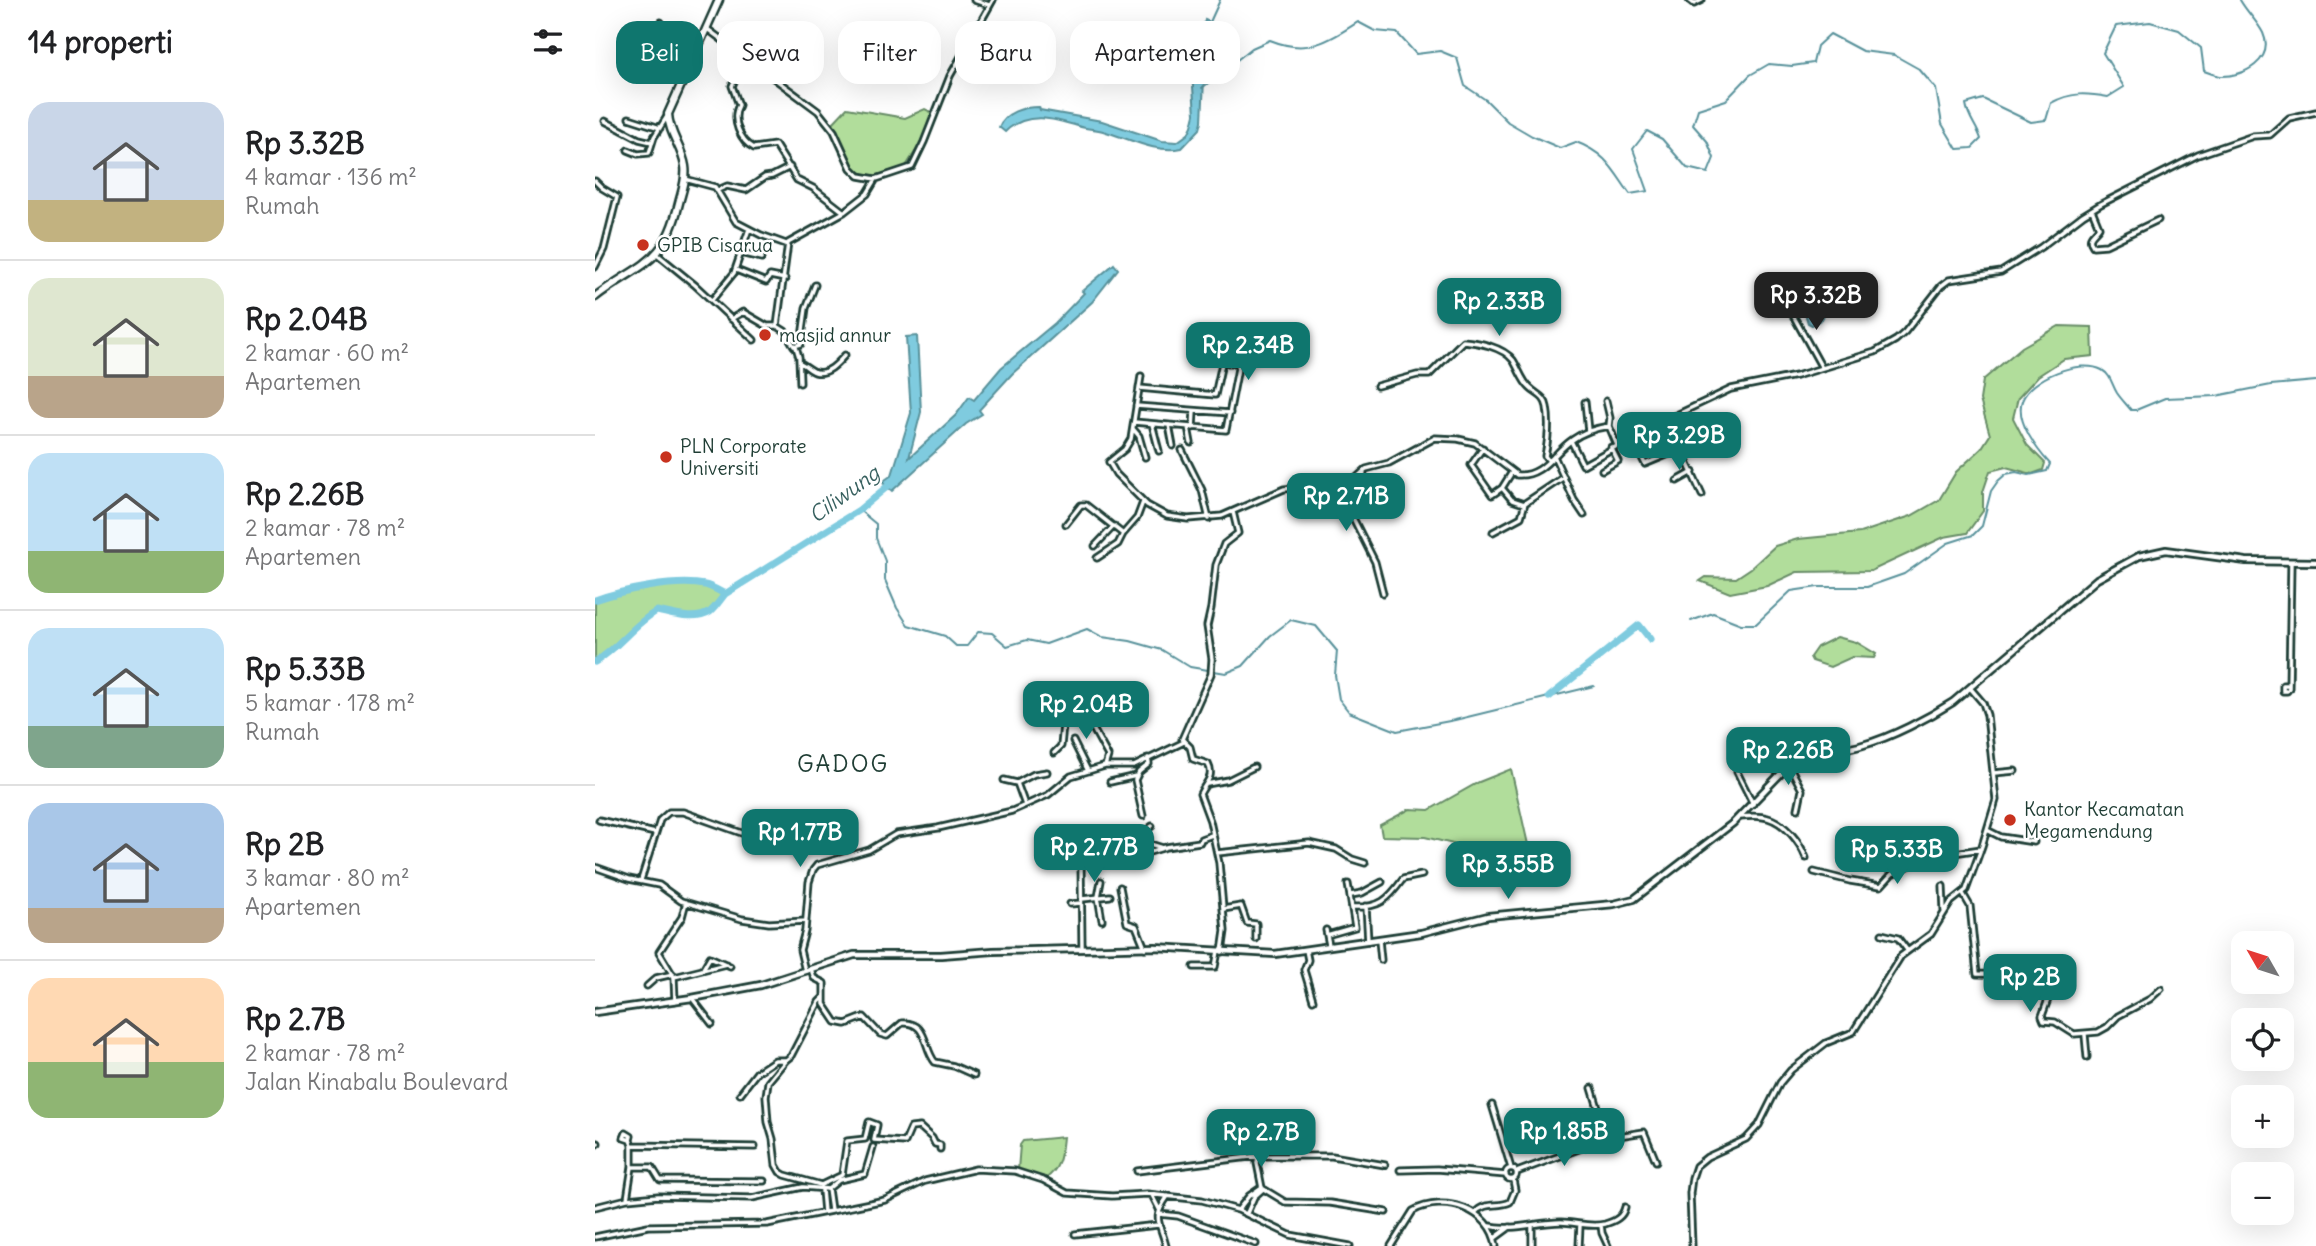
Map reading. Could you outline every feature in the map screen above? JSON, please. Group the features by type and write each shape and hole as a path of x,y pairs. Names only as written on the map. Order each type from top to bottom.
{"highway":[{"path":"703,35 719,0"},
{"path":"595,297 645,265 657,254 671,233 685,179 684,162 671,131 668,114 681,84"}],"street":[{"path":"974,0 989,5"},
{"path":"784,84 818,111 834,131 854,172 862,178 876,179 912,167 950,76 993,0"},
{"path":"1689,0 1694,4 1702,0"},
{"path":"706,28 717,36"},
{"path":"733,84 739,105 734,115 746,142 752,147 775,145 797,180 813,188 844,212"},
{"path":"1571,440 1583,465 1600,457 1612,447 1633,440 1674,416 1736,387 1774,382 1875,352 1905,332 1945,283 1956,278 2001,272 2041,247 2083,215 2198,155 2252,136 2270,135 2289,118 2316,112"},
{"path":"628,150 646,154 668,114"},
{"path":"629,118 660,128"},
{"path":"605,121 639,139 652,142"},
{"path":"718,190 727,186 746,190 765,177 790,167"},
{"path":"685,179 710,184 718,190 734,220 787,244"},
{"path":"787,244 844,212 867,194 876,179"},
{"path":"595,181 617,197 604,249 595,267"},
{"path":"2092,211 2099,227 2091,235 2090,241 2097,247 2158,220"},
{"path":"712,300 735,270 749,228"},
{"path":"777,326 785,279 787,244"},
{"path":"741,253 762,258"},
{"path":"657,254 754,340"},
{"path":"735,270 766,282 771,276 785,279"},
{"path":"796,347 803,340 806,308 815,285"},
{"path":"1789,308 1822,368"},
{"path":"731,319 743,312 767,326 777,326 785,331 796,347 800,363 800,383"},
{"path":"1377,386 1417,375 1429,375 1463,341 1495,349 1510,357 1527,386 1545,402 1548,434 1545,456 1549,461"},
{"path":"800,363 813,371 825,371 838,364 845,355"},
{"path":"1134,422 1224,431 1228,427 1237,362 1222,363 1215,395 1139,388"},
{"path":"1141,376 1129,445 1109,462 1116,474 1128,483 1143,502 1167,516 1188,519 1209,519 1234,512 1277,491 1290,488 1337,486 1354,480 1365,470 1389,463 1435,438 1469,441 1483,448 1519,476 1533,474 1571,440 1588,431 1609,426"},
{"path":"1606,401 1609,426 1619,446"},
{"path":"1585,402 1588,431"},
{"path":"1136,406 1230,413"},
{"path":"1191,443 1190,427 1195,411"},
{"path":"1674,416 1681,449 1702,495"},
{"path":"1152,424 1159,451"},
{"path":"1169,425 1173,446"},
{"path":"1133,429 1139,436 1145,457"},
{"path":"1633,440 1645,464 1681,449"},
{"path":"1602,470 1618,461 1612,447"},
{"path":"1483,448 1471,467 1493,495 1512,472"},
{"path":"1182,450 1202,490 1209,519"},
{"path":"1554,456 1574,500 1584,515"},
{"path":"1365,470 1361,494 1351,514 1375,562 1383,593"},
{"path":"1677,481 1693,472"},
{"path":"1493,531 1521,517 1524,503 1564,477"},
{"path":"1501,488 1512,500 1524,503"},
{"path":"1097,558 1117,545 1137,518 1143,502"},
{"path":"1066,524 1080,506 1085,504 1123,534"},
{"path":"1194,967 1215,967 1225,931 1217,853 1201,794 1211,775 1210,767 1193,759 1191,747 1184,742 1183,735 1198,708 1210,674 1212,663 1207,622 1212,608 1216,565 1224,544 1238,533 1234,512"},
{"path":"1095,546 1114,526"},
{"path":"595,1012 761,985 854,955 941,955 1082,948 1193,948 1275,954 1421,933 1487,916 1614,904 1634,899 1740,817 1789,765 1806,755 1866,744 1938,711 1971,689 2097,579 2139,556 2177,550 2221,558 2316,562"},
{"path":"2288,685 2291,562"},
{"path":"1054,753 1061,746 1063,725 1072,718 1086,716 1103,694 1124,687"},
{"path":"1692,1246 1689,1201 1696,1166 1707,1157 1748,1138 1759,1125 1787,1073 1826,1043 1853,1032 1907,950 1929,935 1953,900 1963,894 1996,800 1986,710 1971,689"},
{"path":"1086,716 1108,756 1105,766"},
{"path":"1073,741 1088,771"},
{"path":"974,1075 954,1066 935,1062 929,1054 924,1035 917,1026 905,1022 887,1036 880,1034 864,1017 848,1023 836,1022 828,1011 824,998 825,985 814,978 800,952 813,870 817,865 869,850 896,834 985,818 1025,805 1053,793 1071,776 1105,766 1128,767 1184,742"},
{"path":"1110,782 1136,776 1149,764 1148,758"},
{"path":"1789,765 1802,790 1798,809"},
{"path":"1207,784 1228,780 1254,767"},
{"path":"1994,773 2015,771"},
{"path":"1005,780 1017,783 1034,774 1047,772"},
{"path":"1737,772 1753,804"},
{"path":"1136,776 1143,816"},
{"path":"1017,783 1025,805"},
{"path":"641,880 662,817 673,812 683,812 767,842 806,834"},
{"path":"1740,817 1759,816 1773,820 1798,842 1806,858"},
{"path":"599,820 655,832"},
{"path":"1152,826 1147,830 1150,844 1163,848"},
{"path":"1987,830 2001,837 2034,842"},
{"path":"1133,857 1163,848 1195,844 1212,835"},
{"path":"1109,843 1127,837 1147,837"},
{"path":"1217,853 1309,843 1336,849 1347,858 1365,863"},
{"path":"1814,872 1881,886 1892,874 1927,857 1981,849"},
{"path":"1082,948 1081,863 1103,862"},
{"path":"595,867 629,879 661,886 686,902 760,923 806,921"},
{"path":"1353,907 1385,901 1404,878 1422,875"},
{"path":"1101,881 1098,897 1102,920"},
{"path":"1351,895 1362,893 1382,882"},
{"path":"1329,945 1327,933 1354,928 1349,884"},
{"path":"1943,886 1944,914"},
{"path":"1120,887 1127,923 1136,926 1145,948"},
{"path":"1963,894 1971,906 1977,974 2024,976 2026,982 2050,993 2042,1016 2044,1021 2055,1022 2073,1034 2104,1030 2116,1017 2150,999 2161,989"},
{"path":"1070,904 1110,896"},
{"path":"675,1001 674,975 659,952 678,924 686,902"},
{"path":"1223,909 1241,906 1247,923 1256,924 1256,939"},
{"path":"1366,906 1368,941"},
{"path":"1882,934 1898,939 1907,950"},
{"path":"1379,940 1381,960"},
{"path":"1305,950 1308,960 1304,970 1313,1000"},
{"path":"647,986 656,978 728,965 711,957 703,969"},
{"path":"692,998 712,1024"},
{"path":"824,998 819,1002 792,1055 768,1082 768,1122 780,1172 821,1185 842,1175 847,1141 865,1139 869,1122 877,1125 874,1140 905,1142 911,1128 920,1127 934,1139 935,1144 940,1145 940,1149"},
{"path":"2085,1034 2087,1057"},
{"path":"740,1094 757,1072 775,1060 786,1060"},
{"path":"1517,1172 1603,1140 1606,1134 1592,1088"},
{"path":"1492,1105 1511,1168 1517,1172"},
{"path":"1606,1134 1612,1137 1644,1132 1656,1161"},
{"path":"1603,1140 1609,1143 1612,1137"},
{"path":"627,1199 632,1167 632,1145 629,1140"},
{"path":"632,1145 755,1147"},
{"path":"595,1207 627,1199 658,1196 752,1198 803,1186 828,1189 839,1180 865,1174 873,1147"},
{"path":"1258,1156 1262,1188 1285,1202 1330,1203 1386,1212"},
{"path":"1137,1171 1258,1156 1332,1156 1385,1165"},
{"path":"632,1167 652,1167 660,1180 764,1181"},
{"path":"1506,1175 1511,1168"},
{"path":"1400,1170 1437,1169 1506,1175 1513,1180"},
{"path":"595,1237 656,1226 760,1225 885,1200 920,1182 964,1170 1014,1171 1043,1180 1063,1192 1091,1196 1152,1194 1202,1200 1247,1213 1283,1232 1310,1240 1350,1246"},
{"path":"1475,1213 1480,1207 1505,1205 1510,1202 1515,1191 1513,1180 1517,1172"},
{"path":"1238,1210 1249,1196 1262,1188"},
{"path":"1247,1213 1254,1197 1262,1188"},
{"path":"820,1189 824,1212"},
{"path":"828,1189 831,1210"},
{"path":"1152,1194 1159,1211 1158,1225 1166,1246"},
{"path":"1159,1211 1168,1196"},
{"path":"1391,1246 1399,1237 1405,1221 1417,1208 1440,1204 1475,1213 1489,1226 1496,1246"},
{"path":"1489,1226 1510,1227 1565,1222 1601,1225 1615,1221 1625,1207"},
{"path":"1159,1211 1256,1244"},
{"path":"1075,1234 1158,1225"},
{"path":"1532,1225 1532,1246"},
{"path":"1579,1246 1580,1225"},
{"path":"1601,1225 1608,1246"},
{"path":"1495,1239 1510,1227"},
{"path":"1309,1246 1310,1240"}],"green space":[{"path":"847,108 905,118 925,109 933,113 922,141 906,166 873,177 853,168 832,124"},
{"path":"2059,326 2092,327 2093,356 2064,359 2038,376 2018,398 2013,418 2027,445 2045,463 2043,470 2032,474 2006,467 1990,471 1983,492 1983,511 1967,533 1944,537 1871,571 1797,572 1767,586 1730,593 1700,581 1706,577 1736,578 1775,546 1798,539 1860,533 1911,516 1939,500 1956,472 1981,449 1990,435 1980,400 1983,380 2022,347"},
{"path":"683,583 706,585 725,594 705,615 684,617 656,611 595,662 595,600 618,592"},
{"path":"1837,637 1856,642 1876,654 1874,658 1852,657 1830,667 1812,661 1810,657 1817,647"},
{"path":"1511,769 1529,849 1529,863 1425,837 1382,836 1380,825 1410,809 1429,810 1479,782"},
{"path":"1063,1137 1057,1166 1045,1179 1018,1170 1020,1145 1023,1141"}],"water":[{"path":"1193,84 1204,84 1200,129 1182,148 1172,149 1152,147 1103,131 1051,119 1023,121 1005,132 999,127 1015,111 1039,107 1040,110 1102,121 1162,141 1177,142 1188,134 1195,114"},
{"path":"1114,264 1118,269 1092,302 1012,374 979,410 982,414 966,424 892,491 882,482 892,475 911,413 906,337 917,336 921,412 909,458 956,415 969,397 974,400 1001,368 1055,323 1084,293 1082,291"},
{"path":"1813,277 1816,286 1813,289 1814,295 1818,294 1825,313 1822,319 1812,325 1808,323 1799,303 1791,301 1791,296 1800,283"}],"waterway":[{"name":"Ciliwung","path":"1210,21 1220,0"},
{"path":"1202,88 1252,48 1270,40 1295,46 1316,44 1358,22 1375,31 1397,33 1416,54 1440,51 1457,58 1465,86 1486,100 1508,122 1560,148 1576,142 1595,151 1608,163 1630,194 1648,191 1633,149 1647,131 1662,139 1687,168 1708,173 1714,158 1707,141 1693,125 1698,109 1726,100 1750,75 1769,64 1792,66 1813,63 1817,46 1830,34 1862,51 1894,55 1919,69 1936,89 1942,124 1957,149 1972,148 1981,139 1966,104 1983,99 2031,122 2046,120 2051,103 2058,99 2079,94 2108,97 2124,87 2103,53 2116,26 2150,22 2179,30 2201,48 2204,71 2229,76 2247,70 2261,59 2266,43 2261,29 2240,0"},
{"path":"1691,621 1713,613 1741,624 1756,624 1791,591 1818,587 1867,587 1904,574 1948,543 1973,535 1982,526 1991,491 2006,474 2016,472 2029,475 2047,471 2050,464 2029,435 2021,409 2027,393 2057,372 2081,367 2102,370 2131,410 2165,398 2216,396 2271,385 2316,381"},
{"name":"Ciliwung","path":"595,662 657,611 691,617 710,612 725,594 859,510 894,481"},
{"path":"859,510 876,524 876,538 885,561 885,580 908,625 945,636 956,646 967,646 978,632 992,633 1007,646 1027,640 1046,644 1087,629 1102,637 1162,650 1190,667 1226,673 1243,666 1270,636 1291,620 1316,626 1337,651 1335,675 1339,699 1349,712 1397,731 1455,720 1594,686"},
{"name":"Ciliwung","path":"595,600 634,589 680,583 705,585 725,594"},
{"path":"1549,697 1639,625 1650,639"}],"place":[{"name":"GPIB Cisarua","path":"643,245"},
{"name":"masjid annur","path":"765,335"},
{"name":"PLN Corporate Universiti","path":"666,457"},
{"name":"Kantor Kecamatan Megamendung","path":"2010,820"}],"district":[{"name":"GADOG","path":"843,763"}]}
